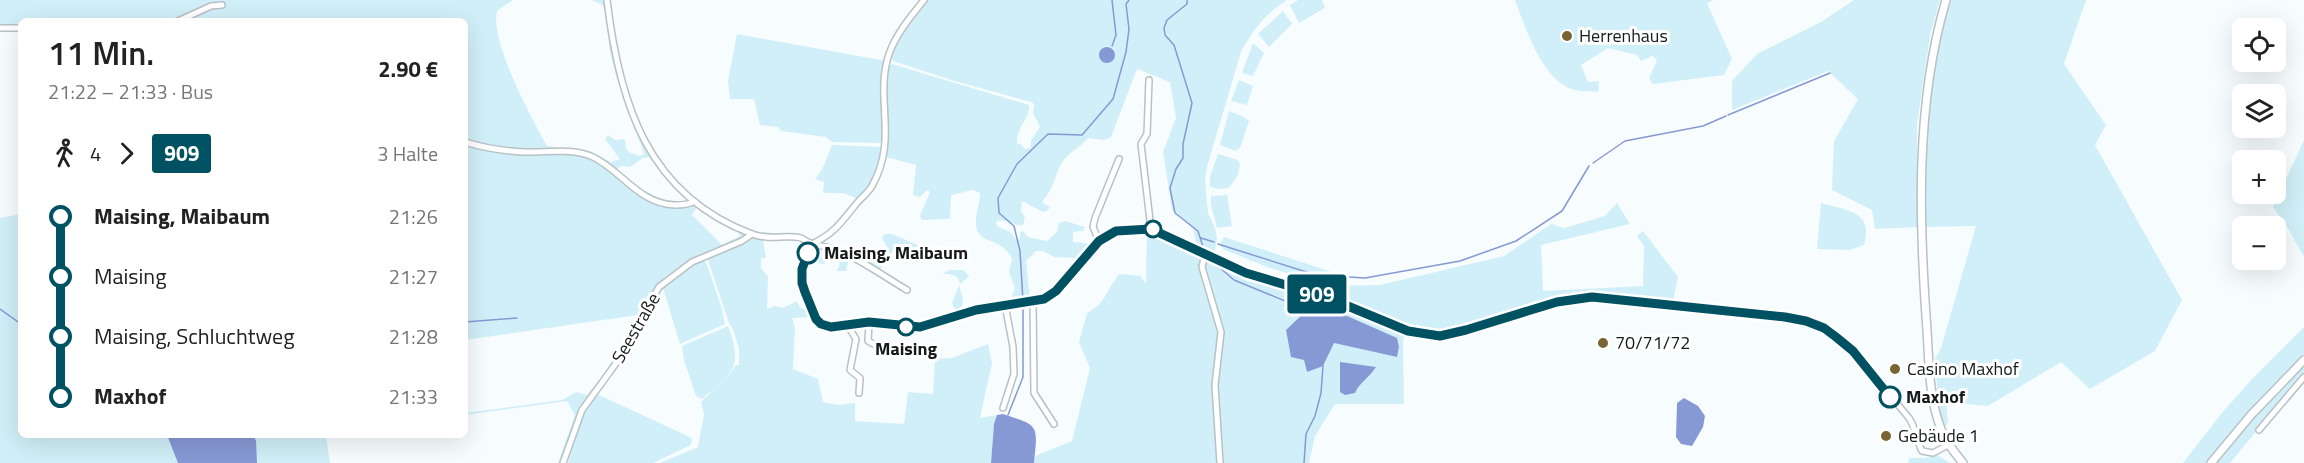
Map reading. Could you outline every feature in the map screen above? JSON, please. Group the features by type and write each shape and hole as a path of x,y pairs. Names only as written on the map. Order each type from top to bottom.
{"main road":[{"path":"1946,0 1927,100 1922,192 1923,283 1929,364 1938,419 1948,445 1963,463"},
{"path":"2211,463 2251,415 2304,360"}],"street":[{"path":"608,0 621,77 636,123 660,167 676,187 693,202 752,234 771,239 800,238 813,244 839,250 907,290"},
{"path":"924,0 897,36 888,55 884,87 886,145 874,181 840,226 830,236 813,244 805,260 802,283 814,316 819,323 848,326 869,322 920,327 976,310 1044,299 1056,291 1099,241 1116,231 1151,229 1246,273 1303,289 1408,331 1423,334 1440,336 1557,302 1592,297 1806,321 1824,328 1853,351 1916,428 1922,451 1933,453 1948,445"},
{"path":"185,18 211,6 222,4"},
{"path":"0,28 18,28"},
{"path":"1149,80 1147,134 1141,144 1151,229"},
{"path":"468,143 516,152 585,154 601,162 653,200 674,205 693,202"},
{"path":"1099,241 1093,227 1095,218 1119,159"},
{"name":"Seestraße","path":"563,463 582,410 611,370 659,287 692,262 742,241 752,234"},
{"path":"1205,254 1202,267 1221,332 1215,385 1220,463"},
{"path":"1030,302 1034,393 1054,424"},
{"path":"1003,408 1014,374 1013,347 1005,305"},
{"path":"868,341 869,322"},
{"path":"848,326 856,339 850,370 860,378 858,393"},
{"path":"856,339 902,353"},
{"path":"2259,430 2304,377"}],"shaded area":[{"path":"0,0 513,0 497,11 496,25 513,79 547,146 590,151 611,162 620,159 605,139 608,135 615,140 624,139 625,147 629,152 640,156 644,154 617,79 610,52 604,6 592,0 606,0 612,40 622,80 642,139 651,157 643,158 630,167 621,166 615,171 593,155 516,151 468,142 468,18 18,18 18,26 0,27"},
{"path":"925,0 1287,0 1261,23 1241,52 1207,167 1205,181 1208,213 1217,239 1214,257 1246,273 1303,289 1326,286 1380,285 1504,256 1551,224 1564,228 1605,216 1617,203 1630,224 1541,245 1543,291 1643,286 1644,246 1637,236 1643,231 1678,277 1672,306 1592,297 1574,298 1440,336 1408,331 1403,340 1404,404 1335,404 1315,436 1309,463 1034,463 1035,456 1072,441 1090,368 1079,342 1087,313 1103,300 1120,274 1140,276 1146,284 1147,229 1198,250 1193,229 1172,210 1163,152 1176,118 1170,82 1137,69 1111,137 1104,140 1088,138 1066,158 1060,166 1050,191 1043,200 1043,203 1050,207 1048,210 1043,212 1022,201 1021,211 1025,218 1023,225 996,222 997,226 1010,232 1016,239 1020,239 1020,232 1023,231 1028,237 1047,241 1057,232 1059,223 1065,221 1085,227 1083,231 1073,232 1073,242 1091,246 1083,256 1078,258 1054,257 1043,251 1036,251 1026,261 1030,300 1010,301 1015,288 1009,272 1012,259 1002,247 981,236 978,232 976,221 980,193 973,190 951,195 950,218 922,220 920,216 930,192 927,190 920,197 913,195 916,165 886,157 888,66 892,64 1029,105 1017,143 1024,149 1031,148 1031,140 1040,127 1033,113 1034,104 893,61 891,55 901,34","holes":["1108,46 1115,49 1114,57 1100,57 1101,50","1322,305 1399,347 1397,357 1334,343 1307,372 1304,360"]},
{"path":"1298,0 1322,0 1325,8 1299,23 1290,5"},
{"path":"1515,0 1714,0 1707,3 1732,59 1724,75 1653,84 1649,78 1657,61 1653,56 1641,61 1637,55 1608,48 1581,65 1588,82 1599,81 1598,92 1575,90 1554,77 1545,66 1530,38"},
{"path":"1854,0 1940,0 1930,36 1917,125 1917,227 1875,229 1872,210 1832,190 1834,141 1858,99 1828,71 1732,110 1732,81 1757,54 1821,22"},
{"path":"1949,0 2086,0 2064,64 2106,125 2095,145 2182,300 2155,351 2090,389 2061,362 1988,406 1946,402 1948,422 1945,427 1939,412 1935,359 1941,348 1976,226 1924,227 1927,127 1932,81"},
{"path":"1283,11 1292,24 1269,47 1258,34"},
{"path":"737,34 886,61 885,133 882,143 832,142 826,137 781,131 778,127 760,125 754,99 730,99 728,81"},
{"path":"1253,43 1264,53 1253,76 1242,73"},
{"path":"1239,80 1253,86 1247,105 1231,101"},
{"path":"1229,111 1249,121 1240,148 1235,151 1220,145"},
{"path":"2304,140 2304,257 2286,226 2286,216 2279,216 2273,207 2274,204 2286,204 2286,179"},
{"path":"468,145 492,150 570,152 595,159 647,198 697,206 747,234 745,237 677,268 658,284 608,371 580,409 561,463 558,463 575,415 567,401 468,415 468,413 562,400 576,392 587,395 606,371 638,315 468,340","holes":["697,207 739,233 740,236 722,245 692,215"]},
{"path":"832,145 882,147 875,175 858,199 843,193 823,193 824,182 815,179 822,170"},
{"path":"1218,154 1238,160 1240,165 1238,175 1229,188 1210,187 1210,177"},
{"path":"1227,195 1232,226 1217,228 1211,196"},
{"path":"1821,203 1849,211 1862,219 1866,234 1864,245 1849,250 1817,249"},
{"path":"18,215 18,438 326,438 330,463 0,463 0,218"},
{"path":"885,234 892,234 918,245 919,258 905,263 906,251 899,244 877,272 864,261 877,263 886,252 887,247 882,238"},
{"path":"750,236 763,240 766,258 761,258 761,268 768,277 767,309 775,306 783,308 797,301 800,308 809,310 809,317 792,318 795,327 793,369 818,379 823,402 838,405 855,403 855,421 904,424 908,392 933,394 935,359 952,358 988,344 992,363 980,418 997,415 994,424 991,463 660,463 698,447 704,414 701,402 736,365 739,365 739,349 708,260 709,257"},
{"path":"1224,237 1332,272 1325,284 1267,267 1223,249 1220,244"},
{"path":"831,250 849,258 846,271 837,271 840,263 827,258 824,264 818,263 823,252"},
{"path":"702,260 706,262 725,324 680,344 663,288 676,275"},
{"path":"950,270 963,270 969,276 960,284 956,276 942,274"},
{"path":"959,285 963,300 961,311 956,312 952,303"},
{"path":"728,326 735,351 733,368 722,382 702,399 696,396 684,360 682,346"},
{"path":"2304,327 2304,354 2260,399 2205,463 2183,463 2221,414 2253,378"},
{"path":"2304,364 2304,374 2230,463 2215,463 2248,421"},
{"path":"597,394 692,438 691,445 653,463 568,463 582,417"},
{"path":"1937,455 1950,463 1908,463 1909,458"}],"water":[{"path":"1104,47 1110,47 1115,55 1113,61 1104,63 1099,58 1099,52"},
{"path":"1322,305 1397,338 1399,347 1397,357 1334,343 1323,366 1307,372 1304,360 1291,357 1286,330 1307,310"},
{"path":"1340,362 1376,367 1355,393 1345,395 1340,392"},
{"path":"1684,398 1698,406 1705,416 1703,427 1692,446 1681,444 1676,437 1677,403"},
{"path":"1003,414 1024,421 1033,428 1036,441 1034,463 991,463 994,424 997,415"},
{"path":"168,438 254,438 256,441 257,463 178,463"}],"waterway":[{"path":"1112,0 1116,35 1112,46"},
{"path":"1023,301 1020,251 1014,226 999,213 998,198 1017,164 1048,134 1082,135 1113,99 1126,52 1129,29 1126,4 1129,0"},
{"path":"1187,0 1187,4 1167,20 1164,28 1165,35 1174,45 1192,103 1183,144 1183,158 1176,169 1170,188 1175,213 1198,231 1204,250"},
{"path":"1728,115 1830,73"},
{"path":"1593,163 1625,141 1703,126 1726,116"},
{"path":"1218,244 1316,275 1365,278 1460,261 1516,241 1562,211 1589,166"},
{"path":"1201,238 1214,242"},
{"path":"1211,260 1234,280 1307,310"},
{"path":"1008,415 1023,377 1023,305"},
{"path":"0,309 18,322"},
{"path":"468,322 517,318"},
{"path":"1304,463 1306,434 1315,416 1321,393 1323,366"}],"bus line":[{"name":"909","path":"808,253 802,269 802,283 805,292 819,323 834,327 869,322 920,327 976,310 1044,299 1056,291 1099,241 1116,231 1151,229 1246,273 1303,289 1408,331 1423,334 1440,336 1557,302 1592,297 1806,321 1824,328 1853,351 1890,397"}],"place":[{"name":"Herrenhaus","path":"1567,36"},
{"name":"Maising, Maibaum","path":"808,253"},
{"name":"Maising","path":"906,327"},
{"name":"70/71/72","path":"1603,343"},
{"name":"Casino Maxhof","path":"1895,369"},
{"name":"Maxhof","path":"1890,397"},
{"name":"Gebäude 1","path":"1886,436"}]}
